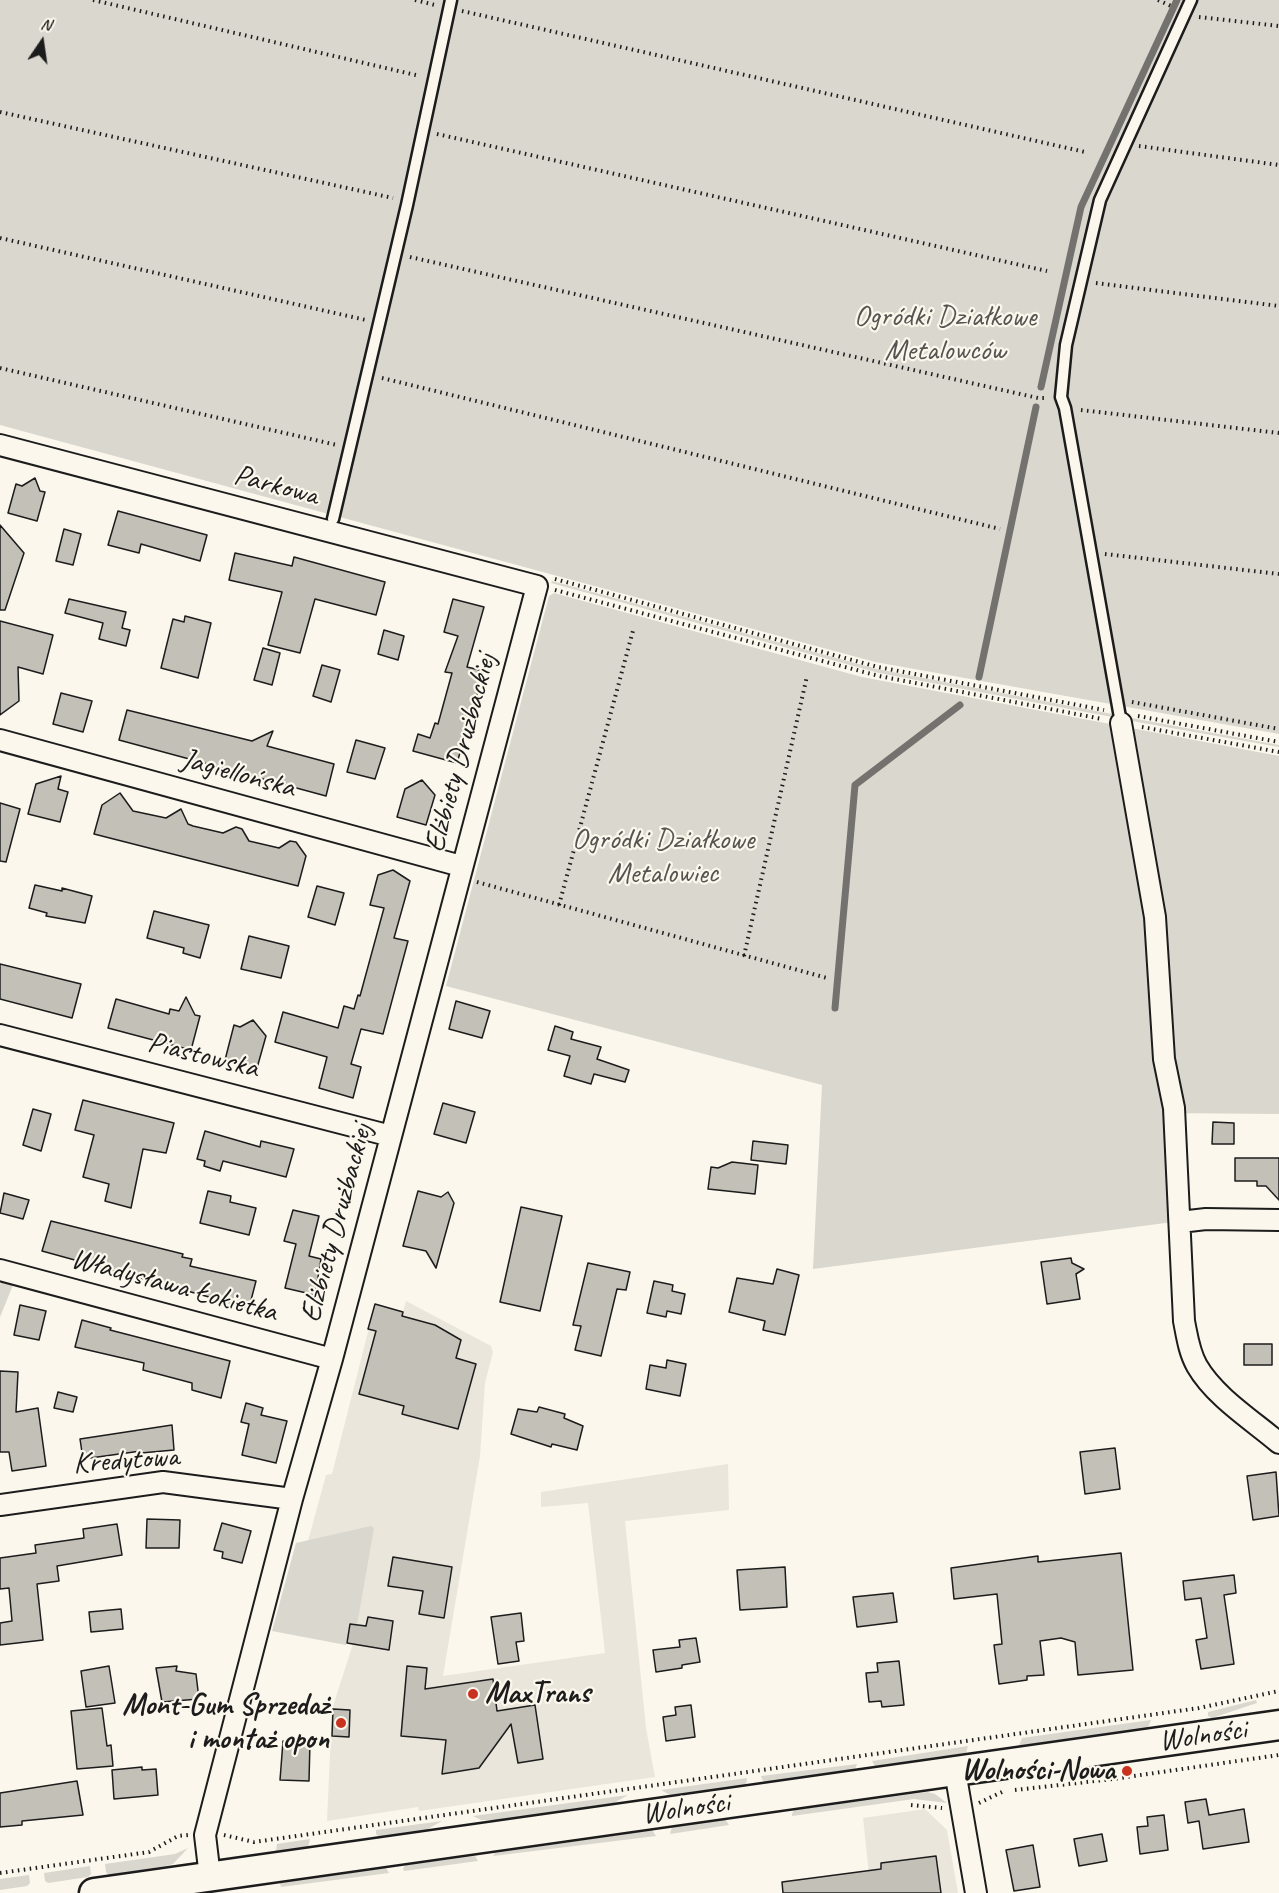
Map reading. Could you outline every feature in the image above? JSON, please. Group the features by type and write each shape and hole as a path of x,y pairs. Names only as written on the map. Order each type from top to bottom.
{"main road":[{"name":"Wolności","path":"94,1893 1279,1725"}],"street":[{"name":"Parkowa","path":"0,445 543,581"},
{"name":"Elżbiety Drużbackiej","path":"210,1877 205,1835 292,1499 332,1359 460,872 543,581"},
{"path":"1120,718 1155,917 1159,1008 1166,1078 1174,1108 1184,1321 1194,1361 1219,1392 1279,1443"},
{"name":"Jagiellońska","path":"0,740 460,872"},
{"name":"Piastowska","path":"0,1035 391,1136"},
{"path":"1180,1222 1206,1219 1279,1220"},
{"name":"Władysława Łokietka","path":"0,1270 332,1359"},
{"name":"Kredytowa","path":"0,1506 164,1482 292,1499"},
{"path":"955,1771 976,1893"}],"lane":[{"path":"1120,718 1092,553 1061,397 1066,345 1100,200 1191,0"},
{"path":"333,519 407,205 432,79 450,4"}],"path":[{"path":"93,0 432,79"},
{"path":"450,4 1085,152"},
{"path":"1184,15 1279,26"},
{"path":"0,112 392,197 407,205"},
{"path":"422,131 1047,271"},
{"path":"1127,142 1148,149 1279,165"},
{"path":"0,238 379,323"},
{"path":"395,253 1038,398 1061,397"},
{"path":"1081,281 1279,306"},
{"path":"0,368 350,448"},
{"path":"366,375 1000,529"},
{"path":"1065,408 1279,434"},
{"path":"1092,553 1279,574"},
{"path":"543,581 879,676 1120,718 1279,742"},
{"path":"543,581 878,667 1279,752"},
{"path":"559,905 634,627"},
{"path":"744,956 807,676"},
{"path":"1118,699 1279,729"},
{"path":"460,872 559,905 826,978"},
{"path":"218,1834 254,1842 1199,1708 1279,1691"},
{"path":"902,1806 962,1808 973,1806 1003,1791 1113,1779 1279,1755"},
{"path":"0,1873 149,1852 178,1836 191,1834 194,1837"}],"shaded area":[{"path":"406,1301 491,1346 493,1352 485,1383 480,1456 443,1676 605,1653 588,1503 541,1507 541,1492 728,1464 729,1510 625,1521 646,1728 655,1777 419,1811 418,1807 327,1821 332,1709 353,1644 347,1643 350,1624 357,1625 308,1541 326,1475 332,1474 375,1304 403,1312"},
{"path":"925,1809 947,1830 958,1893 871,1893 863,1818"}],"green space":[{"name":"Ogródki Działkowe Metalowców","path":"0,0 1279,0 1279,734 875,662 0,425"},
{"path":"552,581 877,669 1112,714 1112,717 879,673 551,583"},
{"name":"Ogródki Działkowe Metalowiec","path":"554,593 862,677 1279,756 1279,1114 1165,1113 1173,1222 813,1269 822,1085 446,986 549,596"},
{"path":"1126,717 1279,745 1279,747 1126,720"},
{"path":"1,1282 13,1285 0,1317 0,1285"},
{"path":"371,1526 374,1528 357,1625 350,1624 346,1645 272,1631 296,1543"},
{"path":"1256,1700 1257,1703 1212,1718 1208,1716 1208,1712"},
{"path":"1151,1720 1148,1728 1019,1746 1022,1738"},
{"path":"968,1746 966,1753 875,1766 872,1761"},
{"path":"857,1764 855,1769 764,1782 761,1776"},
{"path":"747,1778 746,1785 670,1795 661,1790"},
{"path":"927,1792 935,1794 947,1803 914,1799 792,1816 794,1810"},
{"path":"628,1795 614,1803 496,1820 481,1820 473,1816"},
{"path":"725,1819 729,1825 670,1834 672,1827"},
{"path":"442,1821 426,1830 379,1837 376,1834 376,1830"},
{"path":"652,1830 656,1836 493,1856 495,1853"},
{"path":"310,1839 308,1847 276,1851 277,1844"},
{"path":"188,1848 173,1864 109,1875 106,1872 105,1864 175,1854"},
{"path":"475,1856 478,1861 404,1871 403,1868 406,1865"},
{"path":"90,1866 91,1874 88,1877 48,1883 45,1881 44,1873"},
{"path":"386,1868 389,1873 281,1887 280,1883"},
{"path":"29,1875 30,1883 27,1886 0,1890 0,1879"}],"building":[{"path":"35,478 40,491 45,492 37,521 8,513 16,484 22,486"},
{"path":"118,511 207,535 200,561 141,544 139,553 108,545"},
{"path":"0,525 24,553 5,610 0,610"},
{"path":"64,529 81,534 73,565 56,561"},
{"path":"235,553 292,566 294,557 385,582 376,615 315,599 300,653 268,645 282,592 229,580"},
{"path":"69,599 126,612 122,628 130,630 126,646 99,639 103,623 65,613"},
{"path":"453,599 484,607 467,667 484,671 457,763 413,751 418,734 430,738 435,723 438,724 452,673 445,672 458,636 444,632"},
{"path":"185,616 211,623 198,678 161,668 173,619 184,622"},
{"path":"0,621 53,635 43,674 18,667 19,701 0,715"},
{"path":"384,630 404,636 398,660 378,654"},
{"path":"263,648 280,653 272,685 254,680"},
{"path":"322,665 340,670 331,702 313,696"},
{"path":"61,693 92,701 83,732 53,724"},
{"path":"127,710 252,741 273,731 267,746 334,764 326,796 119,740"},
{"path":"356,740 385,748 375,779 347,772"},
{"path":"61,776 58,789 68,792 60,822 28,814 36,784"},
{"path":"422,780 435,795 426,825 397,817 405,789"},
{"path":"120,793 133,811 166,818 181,809 188,824 193,826 223,833 236,827 242,829 249,841 279,848 290,841 296,842 306,856 298,886 94,834 102,805"},
{"path":"0,803 20,809 6,862 0,861"},
{"path":"393,870 410,881 394,938 408,941 383,1034 361,1029 351,1064 361,1067 353,1098 319,1088 327,1057 275,1042 283,1012 338,1028 344,1006 354,1009 358,995 360,996 384,908 370,905 378,875"},
{"path":"35,885 62,891 62,888 92,896 85,923 46,916 47,913 29,908"},
{"path":"317,886 344,893 335,925 308,917"},
{"path":"154,911 209,925 200,958 183,953 184,948 147,938"},
{"path":"249,936 289,946 281,978 241,969"},
{"path":"0,964 81,984 72,1018 0,999"},
{"path":"186,997 195,1015 200,1016 191,1050 108,1028 116,999 169,1014 170,1009 179,1011"},
{"path":"456,1001 490,1011 482,1038 449,1029"},
{"path":"253,1020 266,1036 257,1068 225,1060 234,1025 240,1027"},
{"path":"555,1026 573,1032 571,1039 601,1047 597,1059 629,1070 625,1082 594,1074 591,1084 564,1076 570,1056 548,1050"},
{"path":"83,1100 174,1123 166,1153 143,1149 131,1208 105,1201 109,1184 83,1177 94,1135 75,1130"},
{"path":"443,1103 475,1112 466,1143 434,1134"},
{"path":"33,1109 51,1114 41,1151 23,1145"},
{"path":"1213,1122 1234,1123 1234,1144 1212,1144"},
{"path":"205,1131 260,1147 261,1141 294,1149 286,1177 223,1161 220,1171 204,1166 205,1161 197,1159"},
{"path":"753,1141 788,1145 786,1164 751,1160"},
{"path":"1235,1158 1279,1158 1279,1200 1266,1186 1257,1186 1257,1181 1235,1181"},
{"path":"732,1162 758,1165 755,1194 708,1189 711,1167 718,1168"},
{"path":"208,1191 231,1196 230,1202 256,1208 249,1235 200,1223"},
{"path":"418,1191 441,1197 448,1192 454,1203 436,1268 426,1251 403,1246"},
{"path":"4,1193 29,1200 23,1219 0,1213"},
{"path":"521,1207 562,1216 540,1311 500,1302"},
{"path":"293,1210 319,1216 309,1256 321,1259 315,1295 285,1288 296,1244 284,1241"},
{"path":"51,1221 183,1254 182,1257 192,1259 190,1266 256,1281 249,1308 42,1251"},
{"path":"1071,1258 1072,1263 1084,1269 1076,1274 1080,1299 1047,1304 1041,1262"},
{"path":"588,1263 630,1272 626,1290 617,1289 601,1356 575,1350 581,1326 573,1325"},
{"path":"777,1269 799,1275 785,1335 763,1330 765,1321 729,1312 737,1278 773,1284"},
{"path":"654,1281 673,1285 672,1291 685,1294 681,1314 667,1311 666,1317 647,1313"},
{"path":"375,1304 403,1312 402,1316 435,1325 461,1340 456,1358 476,1364 458,1429 402,1414 404,1406 359,1394 376,1331 368,1329"},
{"path":"20,1305 46,1311 39,1340 14,1335"},
{"path":"82,1320 111,1328 110,1330 230,1361 221,1398 192,1390 192,1383 143,1370 144,1363 75,1347"},
{"path":"1244,1344 1272,1344 1272,1365 1244,1365"},
{"path":"667,1360 686,1364 680,1396 646,1389 650,1365 666,1368"},
{"path":"0,1371 18,1372 16,1412 38,1408 46,1466 12,1471 9,1452 0,1452"},
{"path":"58,1392 77,1397 73,1412 54,1408"},
{"path":"246,1403 263,1408 261,1415 287,1421 276,1463 242,1455 249,1424 241,1422"},
{"path":"539,1407 565,1414 564,1418 583,1426 577,1450 552,1444 551,1447 511,1434 518,1409 537,1412"},
{"path":"172,1425 174,1450 141,1453 141,1451 83,1459 80,1439"},
{"path":"1115,1448 1120,1489 1085,1494 1080,1452"},
{"path":"1276,1472 1279,1516 1253,1520 1247,1476"},
{"path":"147,1519 180,1520 179,1548 146,1548"},
{"path":"222,1523 251,1531 242,1563 222,1558 223,1552 214,1550"},
{"path":"117,1524 122,1555 57,1566 59,1581 37,1584 43,1640 0,1645 0,1623 12,1621 9,1588 0,1589 0,1558 36,1553 35,1545 84,1538 83,1529"},
{"path":"1121,1553 1133,1670 1078,1675 1075,1642 1061,1638 1040,1641 1044,1675 1027,1676 1027,1680 999,1684 994,1645 1002,1644 997,1594 954,1599 951,1568 1038,1556 1038,1562"},
{"path":"393,1557 452,1567 444,1618 419,1614 423,1591 388,1586"},
{"path":"785,1567 787,1607 740,1610 737,1570"},
{"path":"1234,1575 1236,1593 1224,1595 1234,1664 1201,1669 1196,1640 1207,1638 1201,1598 1185,1600 1183,1581"},
{"path":"893,1593 897,1622 857,1627 853,1597"},
{"path":"121,1609 123,1629 91,1632 89,1612"},
{"path":"521,1613 524,1641 516,1642 519,1661 498,1664 491,1617"},
{"path":"368,1617 393,1621 389,1650 347,1643 350,1624 366,1626"},
{"path":"696,1638 700,1662 682,1665 682,1668 656,1672 653,1650 680,1647 679,1640"},
{"path":"899,1661 904,1705 882,1707 881,1701 869,1702 866,1673 878,1672 877,1663"},
{"path":"109,1666 115,1703 86,1707 81,1671"},
{"path":"177,1666 176,1671 196,1674 199,1699 162,1702 156,1668"},
{"path":"407,1666 427,1668 425,1689 493,1679 497,1711 535,1705 543,1759 518,1763 511,1724 479,1768 442,1774 446,1740 401,1736"},
{"path":"691,1705 695,1737 666,1741 663,1717 676,1715 675,1707"},
{"path":"102,1708 107,1746 111,1745 113,1766 77,1769 71,1711"},
{"name":"Mont-Gum Sprzedaż i montaż opon","path":"333,1709 350,1710 349,1737 332,1736"},
{"path":"283,1741 310,1742 309,1781 280,1780"},
{"path":"142,1767 142,1770 156,1769 158,1795 114,1799 112,1770"},
{"path":"77,1781 83,1815 22,1821 22,1825 0,1827 0,1793"},
{"path":"1206,1799 1209,1815 1244,1809 1249,1842 1203,1849 1199,1821 1188,1823 1185,1802"},
{"path":"1164,1815 1168,1850 1140,1854 1137,1827 1148,1826 1147,1817"},
{"path":"1102,1834 1107,1861 1079,1866 1074,1839"},
{"path":"1033,1845 1040,1887 1014,1891 1006,1850"},
{"path":"936,1856 941,1893 783,1893 782,1882 881,1869 881,1863"}],"waterway":[{"path":"1041,387 1081,207 1177,0"},
{"path":"979,677 1036,407"},
{"path":"835,1008 855,785 960,705"}],"place":[{"name":"MaxTrans","path":"473,1694"},
{"name":"Mont-Gum Sprzedaż i montaż opon","path":"341,1723"},
{"name":"Wolności Nowa","path":"1127,1771"}]}
